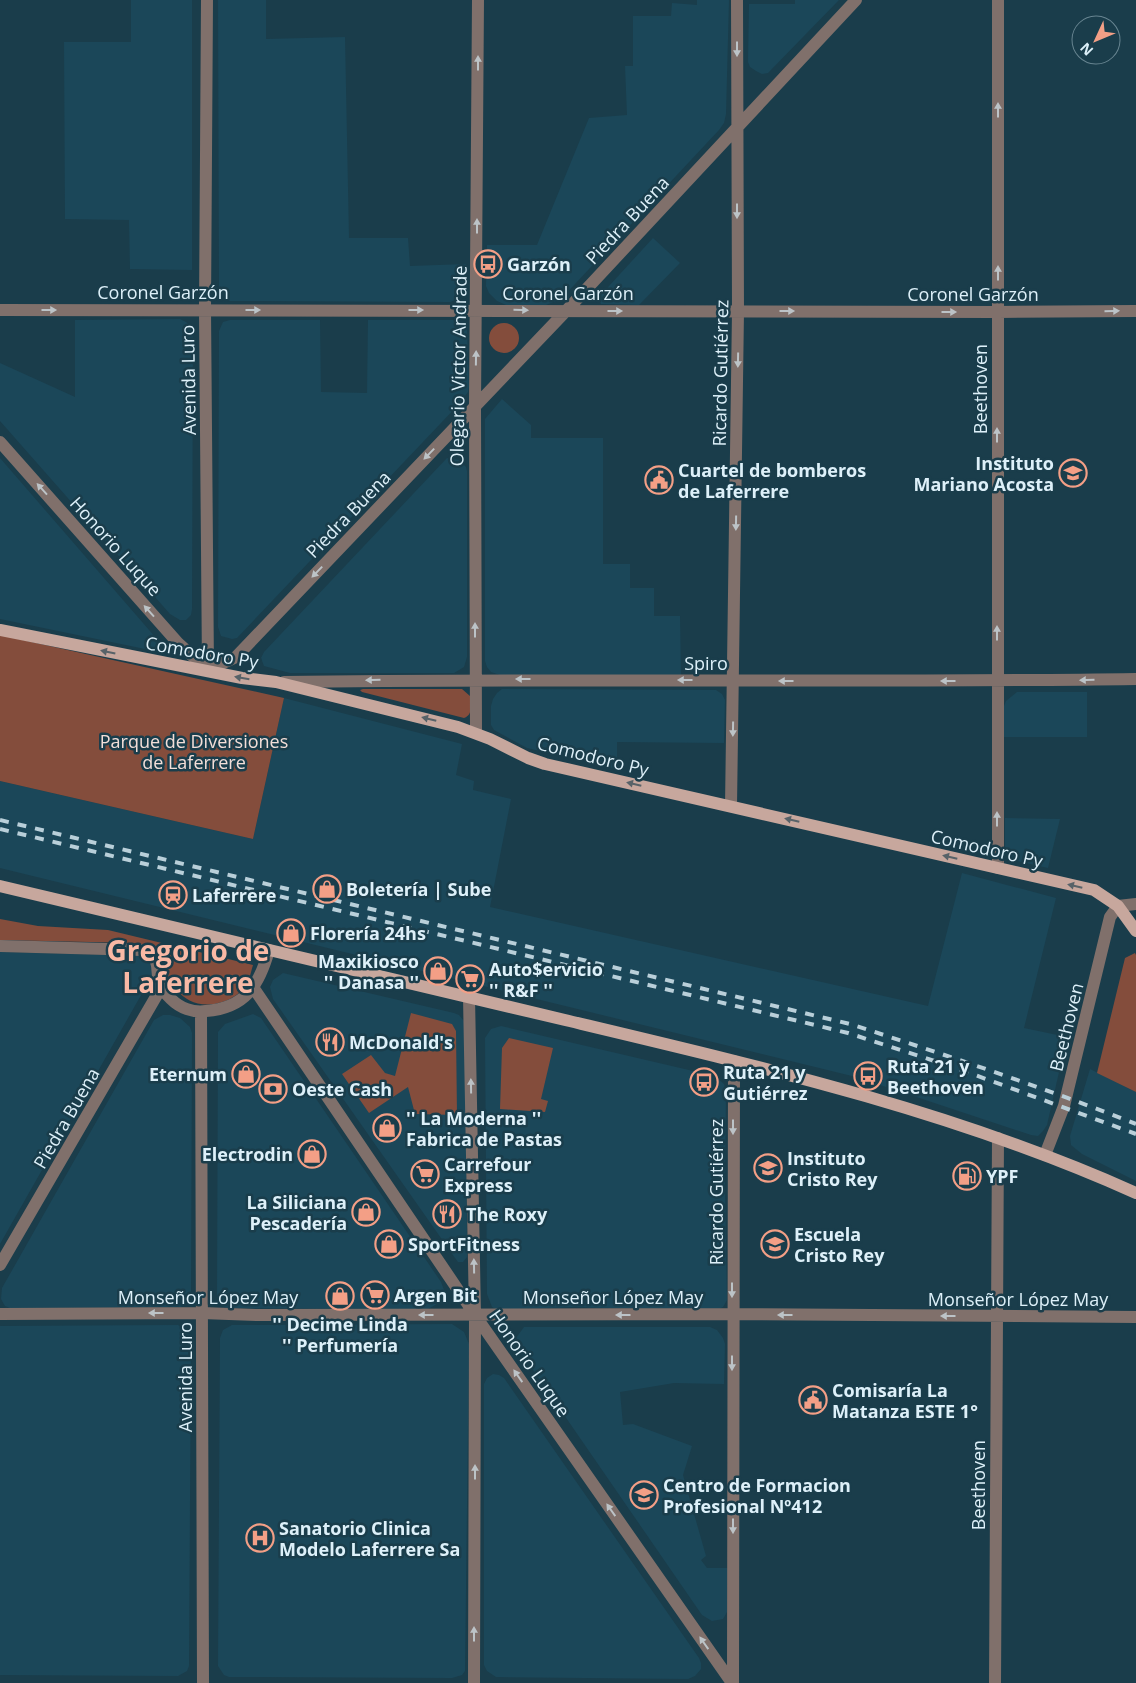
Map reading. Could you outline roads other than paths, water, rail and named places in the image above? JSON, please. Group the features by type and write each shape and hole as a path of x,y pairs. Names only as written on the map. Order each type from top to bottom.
{"main road":[{"name":"Comodoro Py","path":"0,630 164,664 276,682 450,724 476,733 545,764 1094,890 1118,906 1136,931"},
{"path":"0,886 734,1061 868,1097 998,1138 1136,1194"}],"street":[{"name":"Avenida Luro","path":"207,0 204,310 208,670"},
{"name":"Olegario Victor Andrade","path":"476,733 475,406 478,0"},
{"name":"Ricardo Gutiérrez","path":"731,806 738,311 737,0"},
{"name":"Piedra Buena","path":"208,670 236,657 566,311 856,0"},
{"name":"Beethoven","path":"998,0 998,868"},
{"name":"Coronel Garzón","path":"0,310 1136,311"},
{"name":"Honorio Luque","path":"0,442 178,643 208,670"},
{"name":"Spiro","path":"276,682 475,679 1136,680"},
{"path":"1118,906 1136,904"},
{"name":"Beethoven","path":"1045,1156 1064,1106 1110,917 1118,906"},
{"path":"0,946 141,950 149,953 158,965 161,988 172,1001 185,1009 201,1012 234,1006 253,987 264,968 269,950"},
{"name":"Honorio Luque","path":"253,987 475,1315 732,1683"},
{"name":"Piedra Buena","path":"0,1265 161,988"},
{"path":"469,997 475,1315 474,1683"},
{"name":"Avenida Luro","path":"201,1012 203,1683"},
{"name":"Ricardo Gutiérrez","path":"732,1683 734,1061"},
{"name":"Beethoven","path":"995,1683 998,1138"},
{"name":"Monseñor López May","path":"0,1314 732,1314 1136,1317"}],"railway":[{"path":"0,820 850,1024 994,1072 1136,1124"},
{"path":"0,829 848,1033 956,1068 1136,1134"}],"place":[{"name":"Garzón","path":"488,264"},
{"name":"Instituto Mariano Acosta","path":"1073,473"},
{"name":"Cuartel de bomberos de Laferrere","path":"659,480"},
{"name":"Boletería | Sube","path":"327,889"},
{"name":"Laferrere","path":"173,895"},
{"name":"Florería 24hs","path":"291,933"},
{"name":"Maxikiosco '' Danasa ''","path":"438,971"},
{"name":"Auto$ervicio '' R&F ''","path":"470,979"},
{"name":"McDonald's","path":"330,1042"},
{"name":"Eternum","path":"246,1074"},
{"name":"Ruta 21 y Beethoven","path":"868,1076"},
{"name":"Ruta 21 y Gutiérrez","path":"704,1082"},
{"name":"Oeste Cash","path":"273,1089"},
{"name":"'' La Moderna '' Fabrica de Pastas","path":"387,1128"},
{"name":"Electrodin","path":"312,1154"},
{"name":"Instituto Cristo Rey","path":"768,1168"},
{"name":"Carrefour Express","path":"425,1174"},
{"name":"YPF","path":"967,1176"},
{"name":"La Siliciana Pescadería","path":"366,1212"},
{"name":"The Roxy","path":"447,1214"},
{"name":"SportFitness","path":"389,1244"},
{"name":"Escuela Cristo Rey","path":"775,1244"},
{"name":"Argen Bit","path":"375,1295"},
{"name":"'' Decime Linda '' Perfumería","path":"340,1296"},
{"name":"Comisaría La Matanza ESTE 1°","path":"813,1400"},
{"name":"Centro de Formacion Profesional Nº412","path":"644,1495"},
{"name":"Sanatorio Clinica Modelo Laferrere Sa","path":"260,1538"}],"district":[{"name":"Gregorio de Laferrere","path":"188,966"}],"park label":[{"name":"Parque de Diversiones de Laferrere","path":"194,751"}]}
